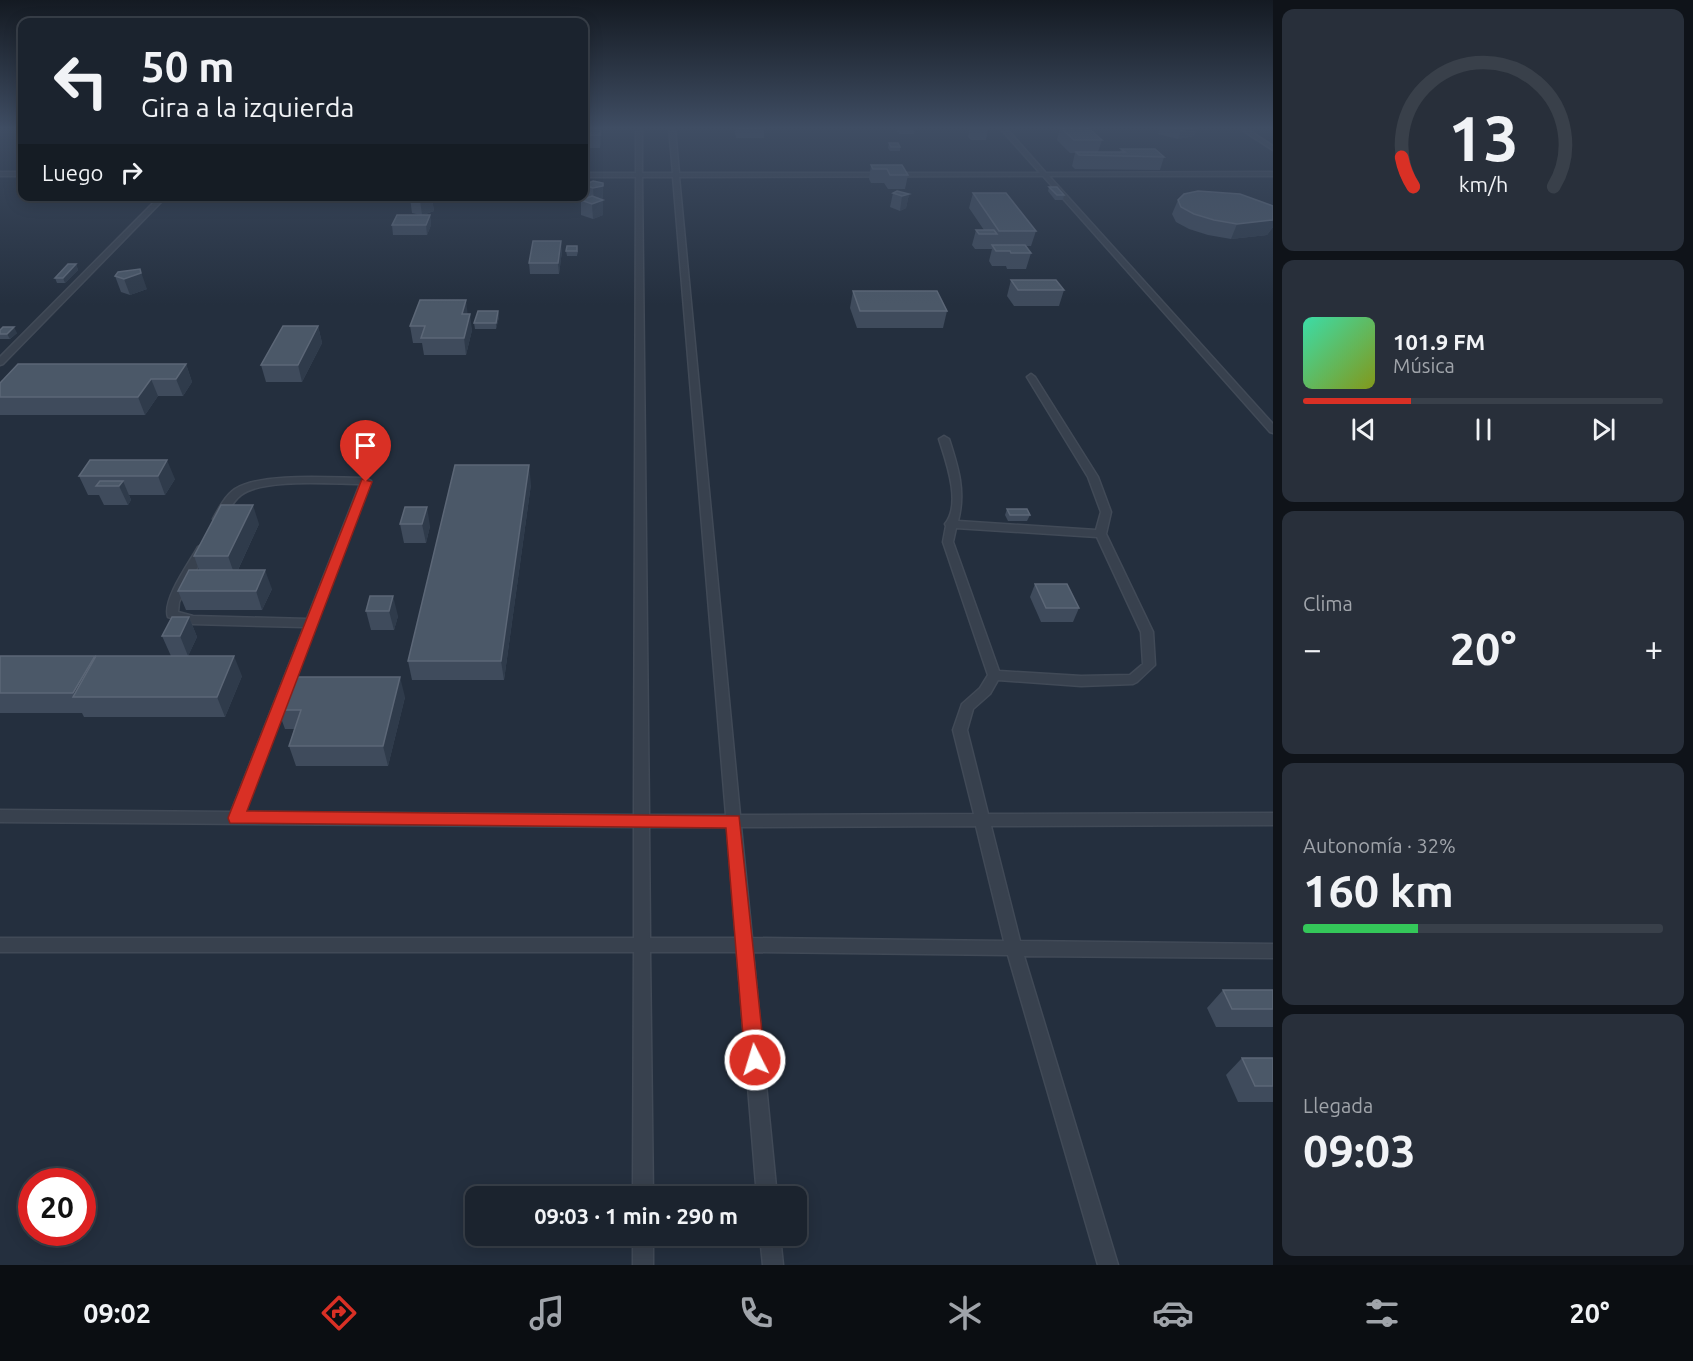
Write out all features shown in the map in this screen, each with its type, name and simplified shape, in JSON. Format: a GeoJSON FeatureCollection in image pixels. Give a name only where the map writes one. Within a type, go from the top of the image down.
{"type":"FeatureCollection","features":[{"type":"Feature","properties":{"kind":"lane"},"geometry":{"type":"LineString","coordinates":[[639,187],[643,1186]]}},
{"type":"Feature","properties":{"kind":"lane"},"geometry":{"type":"LineString","coordinates":[[677,187],[766,1186]]}},
{"type":"Feature","properties":{"kind":"lane"},"geometry":{"type":"LineString","coordinates":[[1056,187],[1273,430]]}},
{"type":"Feature","properties":{"kind":"lane"},"geometry":{"type":"LineString","coordinates":[[0,362],[159,201]]}},
{"type":"Feature","properties":{"kind":"lane"},"geometry":{"type":"LineString","coordinates":[[994,675],[1082,681],[1133,679],[1149,664],[1147,632],[1101,534],[1106,512],[1093,477],[1031,377]]}},
{"type":"Feature","properties":{"kind":"lane"},"geometry":{"type":"LineString","coordinates":[[944,439],[957,484],[957,502],[950,524],[948,542],[994,675],[985,691],[967,707],[960,730],[1014,948],[1108,1265]]}},
{"type":"Feature","properties":{"kind":"lane"},"geometry":{"type":"LineString","coordinates":[[236,818],[312,623],[366,482],[262,483],[243,488],[230,499],[173,602],[172,614],[194,620],[312,623]]}},
{"type":"Feature","properties":{"kind":"lane"},"geometry":{"type":"LineString","coordinates":[[950,524],[1101,534]]}},
{"type":"Feature","properties":{"kind":"lane"},"geometry":{"type":"LineString","coordinates":[[0,816],[641,821],[1273,819]]}},
{"type":"Feature","properties":{"kind":"lane"},"geometry":{"type":"LineString","coordinates":[[0,945],[642,947],[745,945],[1273,951]]}},
{"type":"Feature","properties":{"kind":"lane"},"geometry":{"type":"LineString","coordinates":[[643,1246],[643,1265]]}},
{"type":"Feature","properties":{"kind":"lane"},"geometry":{"type":"LineString","coordinates":[[771,1246],[773,1265]]}},
{"type":"Feature","properties":{"kind":"building"},"geometry":{"type":"Polygon","coordinates":[[[1049,187],[1057,187],[1064,195],[1057,195],[1049,187]]]}},
{"type":"Feature","properties":{"kind":"building"},"geometry":{"type":"Polygon","coordinates":[[[897,191],[909,194],[902,196],[893,193],[897,191]]]}},
{"type":"Feature","properties":{"kind":"building"},"geometry":{"type":"Polygon","coordinates":[[[1198,191],[1240,194],[1273,206],[1273,220],[1237,224],[1194,214],[1181,207],[1178,200],[1184,194],[1198,191]]]}},
{"type":"Feature","properties":{"kind":"building"},"geometry":{"type":"Polygon","coordinates":[[[973,193],[1006,193],[1036,231],[999,231],[973,193]]]}},
{"type":"Feature","properties":{"kind":"building"},"geometry":{"type":"Polygon","coordinates":[[[592,196],[603,200],[592,204],[584,201],[588,201],[588,197],[592,196]]]}},
{"type":"Feature","properties":{"kind":"building"},"geometry":{"type":"Polygon","coordinates":[[[397,215],[430,215],[426,225],[392,225],[397,215]]]}},
{"type":"Feature","properties":{"kind":"building"},"geometry":{"type":"Polygon","coordinates":[[[976,230],[994,230],[997,234],[979,234],[976,230]]]}},
{"type":"Feature","properties":{"kind":"building"},"geometry":{"type":"Polygon","coordinates":[[[533,241],[561,241],[558,263],[529,263],[533,241]]]}},
{"type":"Feature","properties":{"kind":"building"},"geometry":{"type":"Polygon","coordinates":[[[992,245],[1025,245],[1031,253],[996,251],[992,245]]]}},
{"type":"Feature","properties":{"kind":"building"},"geometry":{"type":"Polygon","coordinates":[[[567,246],[577,246],[577,251],[566,251],[567,246]]]}},
{"type":"Feature","properties":{"kind":"building"},"geometry":{"type":"Polygon","coordinates":[[[68,264],[76,264],[63,278],[55,278],[68,264]]]}},
{"type":"Feature","properties":{"kind":"building"},"geometry":{"type":"Polygon","coordinates":[[[140,269],[141,273],[124,279],[115,276],[118,272],[140,269]]]}},
{"type":"Feature","properties":{"kind":"building"},"geometry":{"type":"Polygon","coordinates":[[[1011,280],[1056,280],[1064,290],[1018,290],[1011,280]]]}},
{"type":"Feature","properties":{"kind":"building"},"geometry":{"type":"Polygon","coordinates":[[[853,291],[937,291],[947,311],[860,311],[853,291]]]}},
{"type":"Feature","properties":{"kind":"building"},"geometry":{"type":"Polygon","coordinates":[[[420,300],[466,300],[462,314],[470,314],[464,338],[421,338],[425,326],[410,326],[420,300]]]}},
{"type":"Feature","properties":{"kind":"building"},"geometry":{"type":"Polygon","coordinates":[[[478,311],[498,311],[496,323],[474,323],[478,311]]]}},
{"type":"Feature","properties":{"kind":"building"},"geometry":{"type":"Polygon","coordinates":[[[283,326],[318,326],[298,365],[261,365],[283,326]]]}},
{"type":"Feature","properties":{"kind":"building"},"geometry":{"type":"Polygon","coordinates":[[[3,327],[14,327],[7,334],[0,334],[3,327]]]}},
{"type":"Feature","properties":{"kind":"building"},"geometry":{"type":"Polygon","coordinates":[[[18,364],[186,364],[176,379],[151,379],[138,397],[0,397],[0,383],[18,364]]]}},
{"type":"Feature","properties":{"kind":"building"},"geometry":{"type":"Polygon","coordinates":[[[90,460],[167,460],[158,476],[79,476],[90,460]]]}},
{"type":"Feature","properties":{"kind":"building"},"geometry":{"type":"Polygon","coordinates":[[[455,465],[529,465],[501,661],[408,661],[455,465]]]}},
{"type":"Feature","properties":{"kind":"building"},"geometry":{"type":"Polygon","coordinates":[[[100,481],[123,481],[119,486],[96,486],[100,481]]]}},
{"type":"Feature","properties":{"kind":"building"},"geometry":{"type":"Polygon","coordinates":[[[221,505],[253,505],[228,556],[194,556],[221,505]]]}},
{"type":"Feature","properties":{"kind":"building"},"geometry":{"type":"Polygon","coordinates":[[[405,507],[427,507],[422,524],[400,524],[405,507]]]}},
{"type":"Feature","properties":{"kind":"building"},"geometry":{"type":"Polygon","coordinates":[[[1007,509],[1027,509],[1030,515],[1010,515],[1007,509]]]}},
{"type":"Feature","properties":{"kind":"building"},"geometry":{"type":"Polygon","coordinates":[[[189,570],[265,570],[256,591],[178,591],[189,570]]]}},
{"type":"Feature","properties":{"kind":"building"},"geometry":{"type":"Polygon","coordinates":[[[1035,584],[1067,584],[1079,608],[1046,608],[1035,584]]]}},
{"type":"Feature","properties":{"kind":"building"},"geometry":{"type":"Polygon","coordinates":[[[370,596],[393,596],[389,611],[366,611],[370,596]]]}},
{"type":"Feature","properties":{"kind":"building"},"geometry":{"type":"Polygon","coordinates":[[[172,617],[189,617],[180,636],[162,636],[172,617]]]}},
{"type":"Feature","properties":{"kind":"building"},"geometry":{"type":"Polygon","coordinates":[[[0,656],[95,656],[73,693],[0,693],[0,656]]]}},
{"type":"Feature","properties":{"kind":"building"},"geometry":{"type":"Polygon","coordinates":[[[96,656],[234,656],[217,697],[73,697],[96,656]]]}},
{"type":"Feature","properties":{"kind":"building"},"geometry":{"type":"Polygon","coordinates":[[[290,677],[400,677],[383,746],[289,746],[301,710],[278,710],[290,677]]]}},
{"type":"Feature","properties":{"kind":"building"},"geometry":{"type":"Polygon","coordinates":[[[1223,990],[1273,990],[1273,1009],[1232,1009],[1223,990]]]}},
{"type":"Feature","properties":{"kind":"building"},"geometry":{"type":"Polygon","coordinates":[[[1242,1058],[1273,1058],[1273,1086],[1255,1086],[1242,1058]]]}},
{"type":"Feature","properties":{"kind":"route"},"geometry":{"type":"LineString","coordinates":[[366,482],[236,818],[733,821],[755,1060]]}}]}
